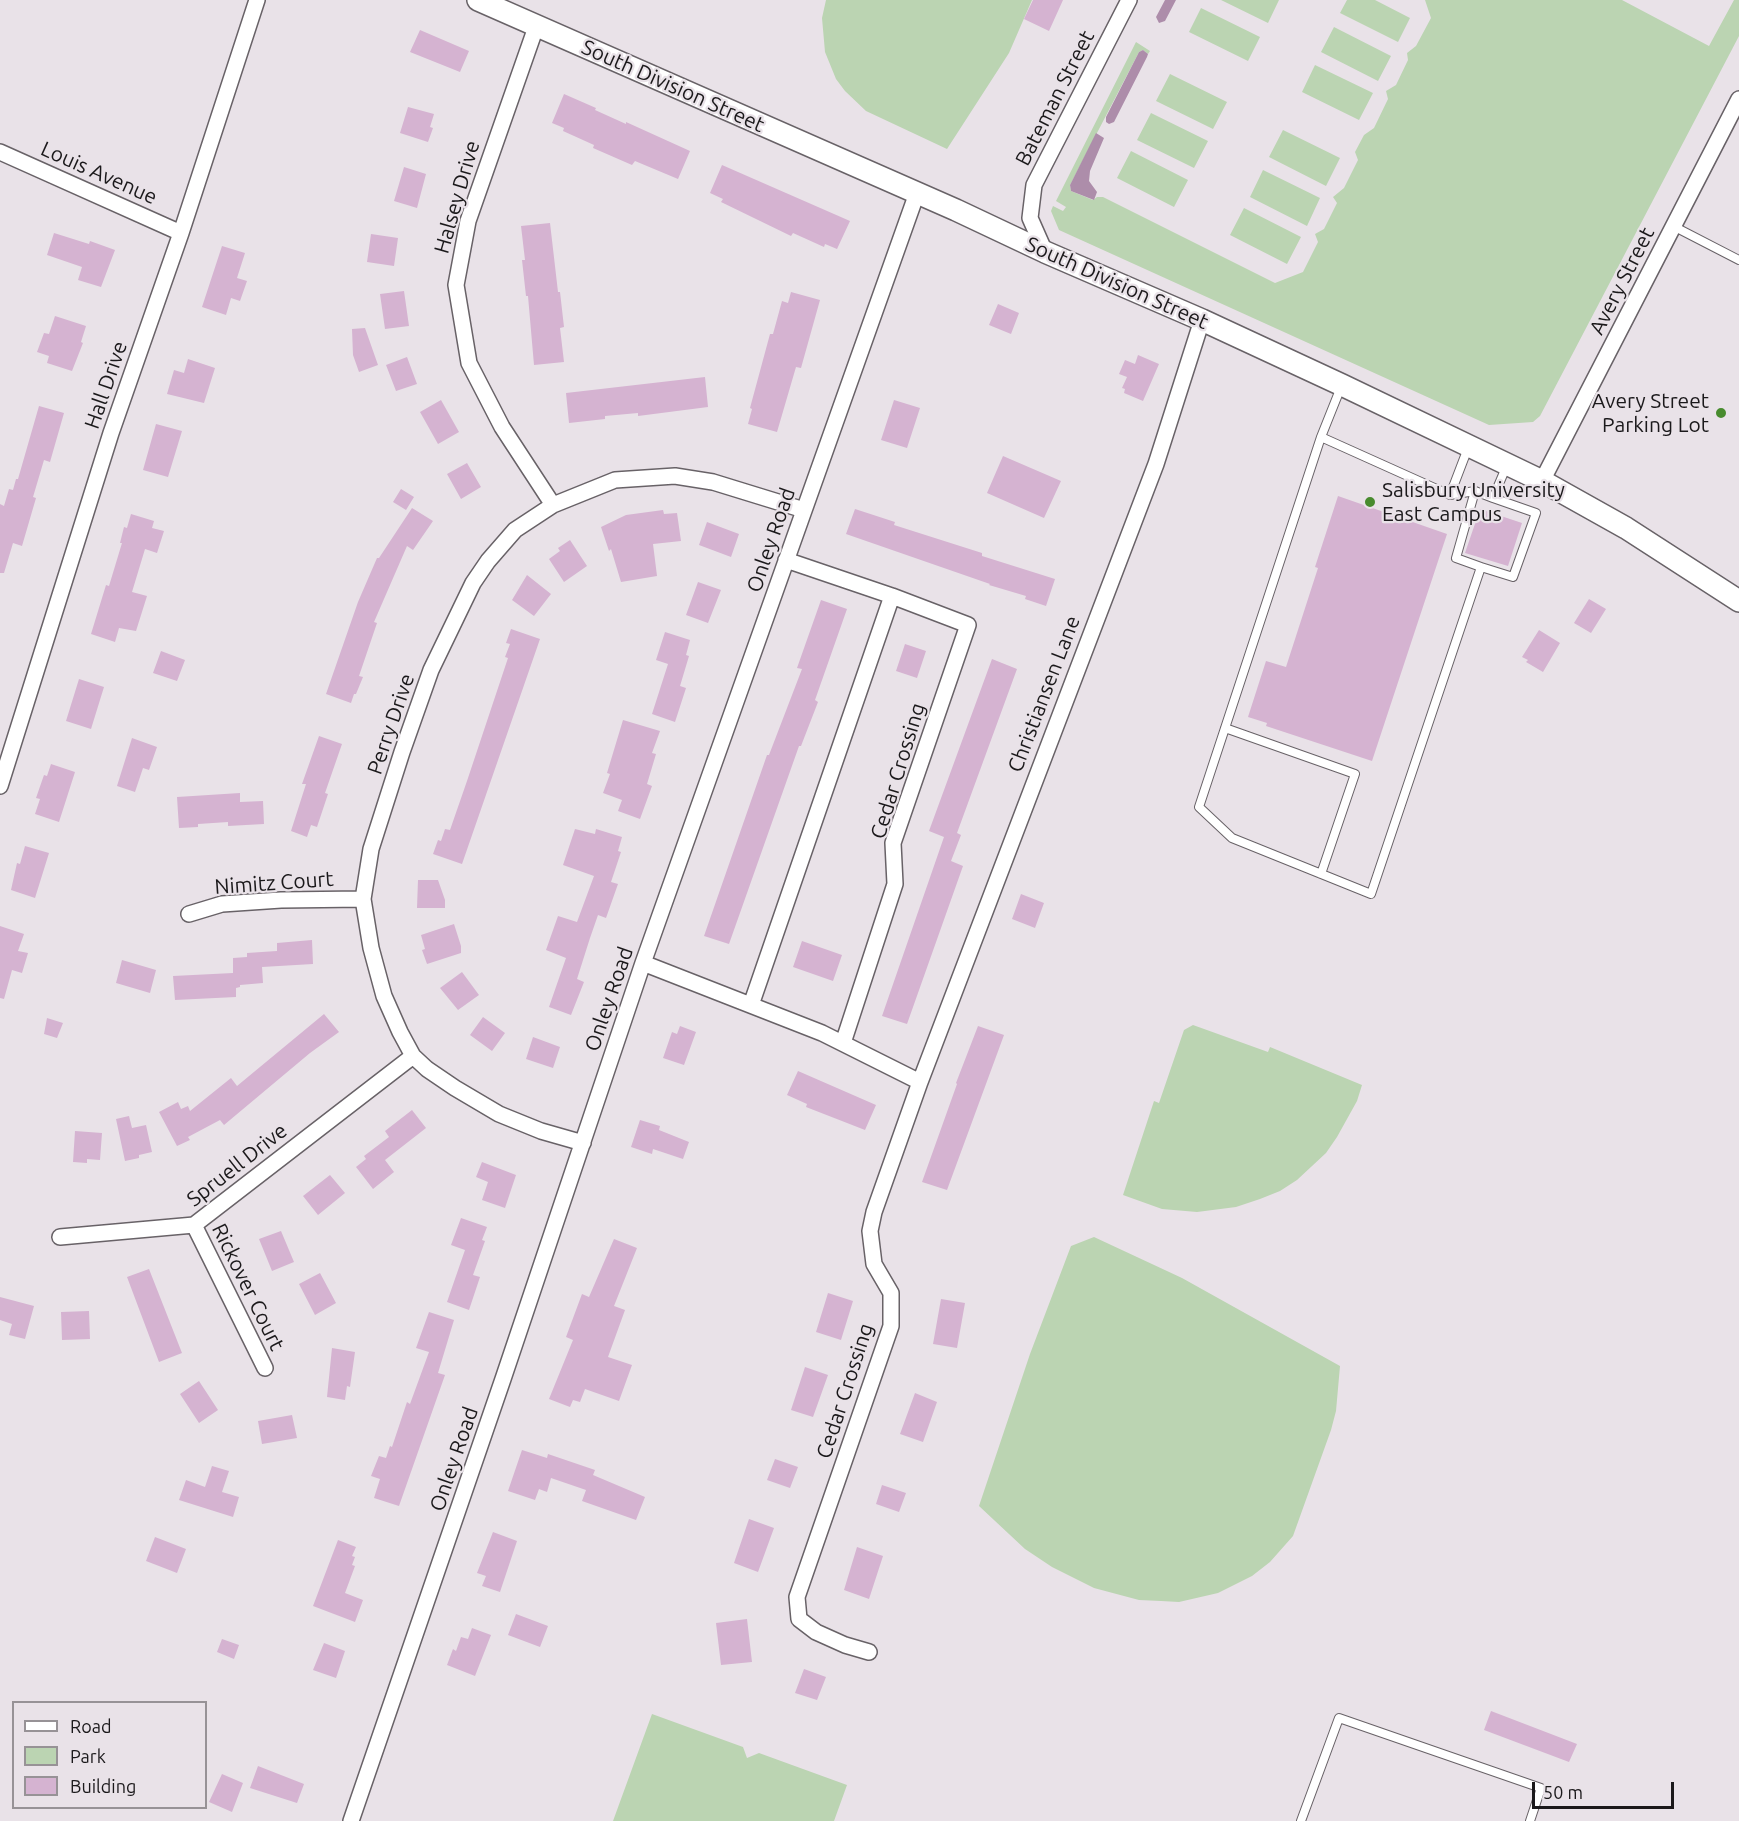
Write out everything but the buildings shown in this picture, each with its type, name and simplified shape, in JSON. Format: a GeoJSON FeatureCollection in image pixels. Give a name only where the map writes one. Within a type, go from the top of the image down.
{"type":"FeatureCollection","features":[{"type":"Feature","properties":{"kind":"street","name":"Hall Drive"},"geometry":{"type":"LineString","coordinates":[[0,786],[111,432],[181,233],[257,0]]}},
{"type":"Feature","properties":{"kind":"street","name":"South Division Street"},"geometry":{"type":"LineString","coordinates":[[478,0],[1202,320],[1342,385],[1542,482],[1626,528],[1739,602]]}},
{"type":"Feature","properties":{"kind":"street","name":"Bateman Street"},"geometry":{"type":"LineString","coordinates":[[1045,252],[1030,218],[1034,185],[1129,0]]}},
{"type":"Feature","properties":{"kind":"street","name":"Halsey Drive"},"geometry":{"type":"LineString","coordinates":[[536,27],[468,221],[456,285],[469,363],[502,428],[553,505]]}},
{"type":"Feature","properties":{"kind":"street","name":"Avery Street"},"geometry":{"type":"LineString","coordinates":[[1542,482],[1739,99]]}},
{"type":"Feature","properties":{"kind":"street","name":"Louis Avenue"},"geometry":{"type":"LineString","coordinates":[[0,152],[181,233]]}},
{"type":"Feature","properties":{"kind":"street","name":"Onley Road"},"geometry":{"type":"LineString","coordinates":[[351,1821],[643,963],[916,193]]}},
{"type":"Feature","properties":{"kind":"street","name":"Christiansen Lane"},"geometry":{"type":"LineString","coordinates":[[920,1082],[1108,584],[1156,464],[1202,320]]}},
{"type":"Feature","properties":{"kind":"street","name":"Perry Drive"},"geometry":{"type":"LineString","coordinates":[[583,1143],[541,1131],[499,1113],[441,1080],[413,1056],[400,1032],[384,996],[371,948],[363,899],[371,849],[402,752],[431,670],[473,583],[488,561],[515,530],[553,505],[615,480],[675,476],[713,482],[804,510]]}},
{"type":"Feature","properties":{"kind":"street","name":"Cedar Crossing"},"geometry":{"type":"LineString","coordinates":[[786,560],[968,625],[893,843],[895,884],[843,1043]]}},
{"type":"Feature","properties":{"kind":"street"},"geometry":{"type":"LineString","coordinates":[[751,1005],[892,596]]}},
{"type":"Feature","properties":{"kind":"street","name":"Nimitz Court"},"geometry":{"type":"LineString","coordinates":[[189,914],[222,904],[280,900],[363,899]]}},
{"type":"Feature","properties":{"kind":"street"},"geometry":{"type":"LineString","coordinates":[[643,963],[822,1033],[920,1082]]}},
{"type":"Feature","properties":{"kind":"street","name":"Spruell Drive"},"geometry":{"type":"LineString","coordinates":[[60,1237],[194,1225],[413,1056]]}},
{"type":"Feature","properties":{"kind":"street","name":"Cedar Crossing"},"geometry":{"type":"LineString","coordinates":[[869,1653],[816,1632],[800,1619],[797,1597],[891,1326],[891,1293],[874,1264],[870,1231],[874,1212],[920,1082]]}},
{"type":"Feature","properties":{"kind":"street","name":"Rickover Court"},"geometry":{"type":"LineString","coordinates":[[194,1225],[265,1368]]}},
{"type":"Feature","properties":{"kind":"lane"},"geometry":{"type":"LineString","coordinates":[[1673,226],[1739,260]]}},
{"type":"Feature","properties":{"kind":"lane"},"geometry":{"type":"LineString","coordinates":[[1342,385],[1322,437],[1199,807],[1232,838],[1371,894],[1481,567]]}},
{"type":"Feature","properties":{"kind":"lane"},"geometry":{"type":"LineString","coordinates":[[1322,437],[1450,495],[1475,491],[1536,513],[1513,577],[1456,558],[1475,491]]}},
{"type":"Feature","properties":{"kind":"lane"},"geometry":{"type":"LineString","coordinates":[[1450,495],[1469,447]]}},
{"type":"Feature","properties":{"kind":"lane"},"geometry":{"type":"LineString","coordinates":[[1493,498],[1507,465]]}},
{"type":"Feature","properties":{"kind":"lane"},"geometry":{"type":"LineString","coordinates":[[1225,728],[1355,774],[1321,874]]}},
{"type":"Feature","properties":{"kind":"lane"},"geometry":{"type":"LineString","coordinates":[[1301,1821],[1339,1718],[1541,1788],[1530,1821]]}},
{"type":"Feature","properties":{"kind":"green space"},"geometry":{"type":"Polygon","coordinates":[[[826,0],[1032,0],[1009,53],[947,149],[866,111],[845,91],[836,79],[825,52],[822,18],[826,0]]]}},
{"type":"Feature","properties":{"kind":"green space"},"geometry":{"type":"Polygon","coordinates":[[[1221,0],[1279,0],[1268,23],[1221,0]]]}},
{"type":"Feature","properties":{"kind":"green space"},"geometry":{"type":"Polygon","coordinates":[[[1347,0],[1375,0],[1410,18],[1398,42],[1340,13],[1347,0]]]}},
{"type":"Feature","properties":{"kind":"green space"},"geometry":{"type":"Polygon","coordinates":[[[1425,0],[1622,0],[1709,46],[1734,0],[1739,0],[1739,36],[1540,416],[1533,422],[1489,425],[1059,230],[1051,211],[1053,206],[1063,211],[1066,207],[1056,201],[1136,42],[1150,51],[1148,54],[1143,50],[1139,52],[1070,185],[1071,191],[1093,200],[1103,197],[1275,283],[1303,272],[1318,242],[1315,234],[1324,229],[1337,203],[1333,197],[1344,188],[1358,160],[1355,152],[1364,135],[1374,128],[1388,99],[1386,91],[1396,85],[1408,60],[1407,53],[1416,46],[1431,18],[1425,0]]]}},
{"type":"Feature","properties":{"kind":"green space"},"geometry":{"type":"Polygon","coordinates":[[[1201,8],[1260,37],[1248,61],[1189,32],[1201,8]]]}},
{"type":"Feature","properties":{"kind":"green space"},"geometry":{"type":"Polygon","coordinates":[[[1334,27],[1391,56],[1378,81],[1321,52],[1334,27]]]}},
{"type":"Feature","properties":{"kind":"green space"},"geometry":{"type":"Polygon","coordinates":[[[1315,65],[1373,93],[1359,120],[1302,92],[1315,65]]]}},
{"type":"Feature","properties":{"kind":"green space"},"geometry":{"type":"Polygon","coordinates":[[[1170,74],[1227,102],[1213,129],[1156,101],[1170,74]]]}},
{"type":"Feature","properties":{"kind":"green space"},"geometry":{"type":"Polygon","coordinates":[[[1151,113],[1208,141],[1194,168],[1137,140],[1151,113]]]}},
{"type":"Feature","properties":{"kind":"green space"},"geometry":{"type":"Polygon","coordinates":[[[1283,130],[1340,158],[1326,186],[1269,157],[1283,130]]]}},
{"type":"Feature","properties":{"kind":"green space"},"geometry":{"type":"Polygon","coordinates":[[[1131,151],[1188,180],[1174,207],[1117,178],[1131,151]]]}},
{"type":"Feature","properties":{"kind":"green space"},"geometry":{"type":"Polygon","coordinates":[[[1263,170],[1320,198],[1307,226],[1250,197],[1263,170]]]}},
{"type":"Feature","properties":{"kind":"green space"},"geometry":{"type":"Polygon","coordinates":[[[1244,208],[1301,237],[1287,264],[1230,235],[1244,208]]]}},
{"type":"Feature","properties":{"kind":"green space"},"geometry":{"type":"Polygon","coordinates":[[[1193,1025],[1268,1052],[1270,1047],[1362,1085],[1357,1101],[1326,1153],[1297,1180],[1280,1191],[1236,1207],[1197,1212],[1162,1209],[1123,1195],[1154,1101],[1159,1103],[1184,1030],[1193,1025]]]}},
{"type":"Feature","properties":{"kind":"green space"},"geometry":{"type":"Polygon","coordinates":[[[1094,1237],[1182,1278],[1340,1366],[1336,1411],[1331,1430],[1293,1536],[1270,1562],[1252,1576],[1218,1593],[1179,1602],[1139,1600],[1094,1588],[1052,1567],[1025,1549],[979,1506],[1030,1354],[1071,1246],[1094,1237]]]}},
{"type":"Feature","properties":{"kind":"green space"},"geometry":{"type":"Polygon","coordinates":[[[652,1714],[743,1747],[747,1758],[759,1753],[847,1785],[834,1821],[613,1821],[652,1714]]]}},
{"type":"Feature","properties":{"kind":"shaded area"},"geometry":{"type":"Polygon","coordinates":[[[1165,0],[1176,0],[1165,21],[1159,23],[1156,17],[1165,0]]]}},
{"type":"Feature","properties":{"kind":"shaded area"},"geometry":{"type":"Polygon","coordinates":[[[1143,50],[1148,54],[1147,57],[1114,122],[1109,124],[1106,122],[1106,117],[1139,52],[1143,50]]]}},
{"type":"Feature","properties":{"kind":"shaded area"},"geometry":{"type":"Polygon","coordinates":[[[1096,133],[1104,138],[1090,171],[1089,181],[1097,192],[1094,200],[1071,191],[1070,185],[1096,133]]]}},
{"type":"Feature","properties":{"kind":"place","name":"Avery Street Parking Lot"},"geometry":{"type":"Point","coordinates":[1721,413]}},
{"type":"Feature","properties":{"kind":"place","name":"Salisbury University East Campus"},"geometry":{"type":"Point","coordinates":[1370,502]}}]}
